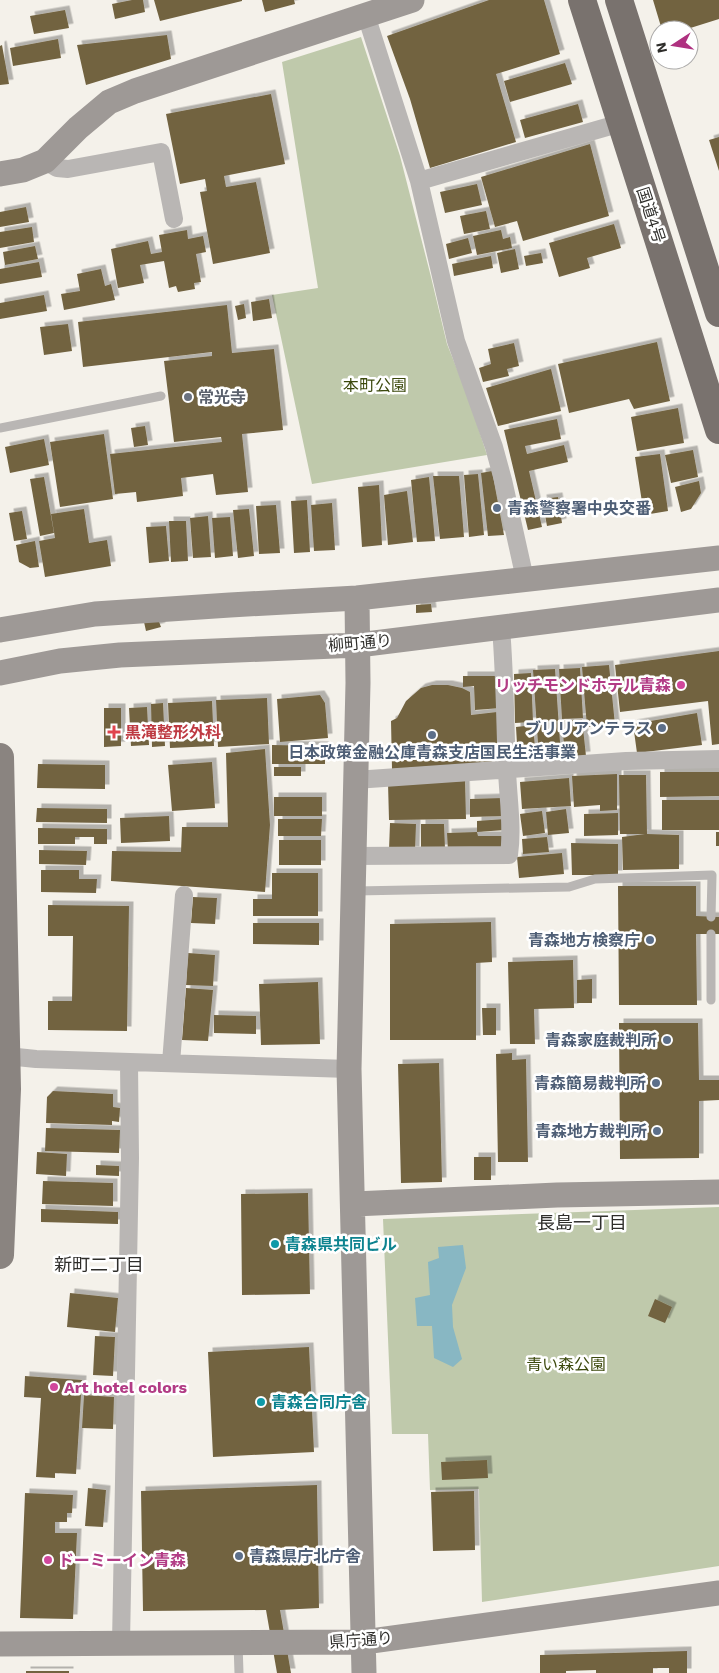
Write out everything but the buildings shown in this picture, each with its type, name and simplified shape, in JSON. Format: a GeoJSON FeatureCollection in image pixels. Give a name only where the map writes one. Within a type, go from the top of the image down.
{"type":"FeatureCollection","features":[{"type":"Feature","properties":{"kind":"highway","name":"国道4号"},"geometry":{"type":"LineString","coordinates":[[582,0],[719,430]]}},
{"type":"Feature","properties":{"kind":"highway"},"geometry":{"type":"LineString","coordinates":[[619,0],[716,297]]}},
{"type":"Feature","properties":{"kind":"main road"},"geometry":{"type":"LineString","coordinates":[[0,757],[3,1056],[7,1089],[0,1254]]}},
{"type":"Feature","properties":{"kind":"street"},"geometry":{"type":"LineString","coordinates":[[0,174],[23,170],[45,162],[78,128],[109,102],[135,91],[412,0]]}},
{"type":"Feature","properties":{"kind":"street"},"geometry":{"type":"LineString","coordinates":[[366,15],[419,181],[456,341],[494,446],[525,579]]}},
{"type":"Feature","properties":{"kind":"street"},"geometry":{"type":"LineString","coordinates":[[419,181],[621,123]]}},
{"type":"Feature","properties":{"kind":"street"},"geometry":{"type":"LineString","coordinates":[[45,162],[57,168],[68,169],[161,152],[174,219]]}},
{"type":"Feature","properties":{"kind":"street"},"geometry":{"type":"LineString","coordinates":[[0,630],[95,614],[357,598],[719,558]]}},
{"type":"Feature","properties":{"kind":"street"},"geometry":{"type":"LineString","coordinates":[[357,598],[358,645],[349,1069],[354,1204],[364,1673]]}},
{"type":"Feature","properties":{"kind":"street","name":"柳町通り"},"geometry":{"type":"LineString","coordinates":[[0,673],[60,661],[111,656],[358,645],[719,600]]}},
{"type":"Feature","properties":{"kind":"street"},"geometry":{"type":"LineString","coordinates":[[354,856],[509,855],[511,839],[504,659],[501,628]]}},
{"type":"Feature","properties":{"kind":"street"},"geometry":{"type":"LineString","coordinates":[[355,780],[626,761],[719,759]]}},
{"type":"Feature","properties":{"kind":"street"},"geometry":{"type":"LineString","coordinates":[[171,1063],[184,895]]}},
{"type":"Feature","properties":{"kind":"street"},"geometry":{"type":"LineString","coordinates":[[3,1056],[36,1059],[349,1069]]}},
{"type":"Feature","properties":{"kind":"street"},"geometry":{"type":"LineString","coordinates":[[121,1644],[130,1168],[129,1062]]}},
{"type":"Feature","properties":{"kind":"street"},"geometry":{"type":"LineString","coordinates":[[354,1204],[557,1195],[719,1192]]}},
{"type":"Feature","properties":{"kind":"street","name":"県庁通り"},"geometry":{"type":"LineString","coordinates":[[0,1644],[364,1642],[719,1593]]}},
{"type":"Feature","properties":{"kind":"lane"},"geometry":{"type":"LineString","coordinates":[[0,428],[161,396]]}},
{"type":"Feature","properties":{"kind":"lane"},"geometry":{"type":"LineString","coordinates":[[353,891],[569,887],[595,879],[712,875],[714,912]]}},
{"type":"Feature","properties":{"kind":"lane"},"geometry":{"type":"LineString","coordinates":[[711,934],[711,1000]]}},
{"type":"Feature","properties":{"kind":"lane"},"geometry":{"type":"LineString","coordinates":[[238,1643],[239,1673]]}},
{"type":"Feature","properties":{"kind":"green space","name":"本町公園"},"geometry":{"type":"Polygon","coordinates":[[[361,37],[400,156],[447,344],[469,399],[487,455],[312,484],[272,295],[318,288],[282,62],[361,37]]]}},
{"type":"Feature","properties":{"kind":"green space","name":"青い森公園"},"geometry":{"type":"Polygon","coordinates":[[[719,1207],[719,1566],[482,1602],[479,1489],[430,1490],[428,1434],[392,1434],[383,1219],[719,1207]]]}},
{"type":"Feature","properties":{"kind":"water"},"geometry":{"type":"Polygon","coordinates":[[[463,1245],[466,1268],[452,1305],[453,1327],[462,1359],[453,1367],[434,1358],[432,1326],[417,1326],[415,1298],[430,1295],[428,1262],[439,1258],[438,1247],[463,1245]]]}},
{"type":"Feature","properties":{"kind":"place","name":"常光寺"},"geometry":{"type":"Point","coordinates":[188,397]}},
{"type":"Feature","properties":{"kind":"place","name":"青森警察署中央交番"},"geometry":{"type":"Point","coordinates":[497,508]}},
{"type":"Feature","properties":{"kind":"place","name":"リッチモンドホテル青森"},"geometry":{"type":"Point","coordinates":[681,685]}},
{"type":"Feature","properties":{"kind":"place","name":"ブリリアンテラス"},"geometry":{"type":"Point","coordinates":[662,728]}},
{"type":"Feature","properties":{"kind":"place","name":"黒滝整形外科"},"geometry":{"type":"Point","coordinates":[114,732]}},
{"type":"Feature","properties":{"kind":"place","name":"日本政策金融公庫青森支店国民生活事業"},"geometry":{"type":"Point","coordinates":[432,735]}},
{"type":"Feature","properties":{"kind":"place","name":"青森地方検察庁"},"geometry":{"type":"Point","coordinates":[650,940]}},
{"type":"Feature","properties":{"kind":"place","name":"青森家庭裁判所"},"geometry":{"type":"Point","coordinates":[667,1040]}},
{"type":"Feature","properties":{"kind":"place","name":"青森簡易裁判所"},"geometry":{"type":"Point","coordinates":[656,1083]}},
{"type":"Feature","properties":{"kind":"place","name":"青森地方裁判所"},"geometry":{"type":"Point","coordinates":[657,1131]}},
{"type":"Feature","properties":{"kind":"place","name":"青森県共同ビル"},"geometry":{"type":"Point","coordinates":[275,1244]}},
{"type":"Feature","properties":{"kind":"place","name":"Art hotel colors"},"geometry":{"type":"Point","coordinates":[54,1387]}},
{"type":"Feature","properties":{"kind":"place","name":"青森合同庁舎"},"geometry":{"type":"Point","coordinates":[261,1402]}},
{"type":"Feature","properties":{"kind":"place","name":"青森県庁北庁舎"},"geometry":{"type":"Point","coordinates":[239,1556]}},
{"type":"Feature","properties":{"kind":"place","name":"ドーミーイン青森"},"geometry":{"type":"Point","coordinates":[48,1560]}},
{"type":"Feature","properties":{"kind":"district","name":"長島一丁目"},"geometry":{"type":"Point","coordinates":[582,1222]}},
{"type":"Feature","properties":{"kind":"district","name":"新町二丁目"},"geometry":{"type":"Point","coordinates":[99,1264]}}]}
